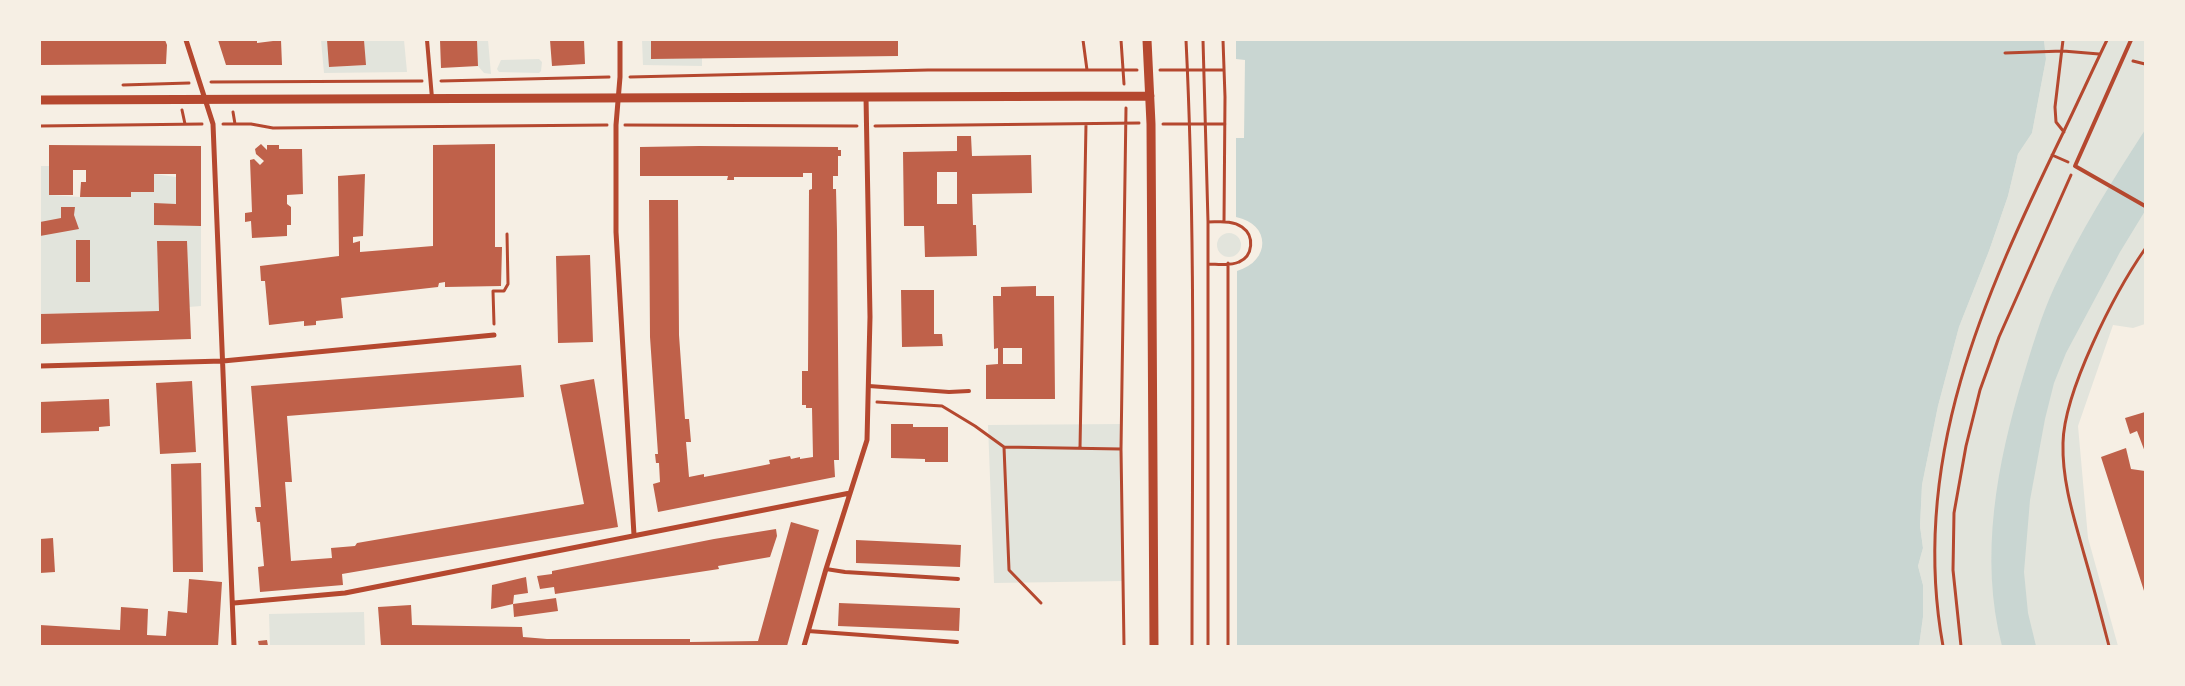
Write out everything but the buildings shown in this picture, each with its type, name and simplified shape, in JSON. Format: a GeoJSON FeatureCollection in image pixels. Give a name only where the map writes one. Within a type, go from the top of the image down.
{"type":"FeatureCollection","features":[{"type":"Feature","properties":{"kind":"street"},"geometry":{"type":"LineString","coordinates":[[186,40],[213,124],[234,603],[234,646]]}},
{"type":"Feature","properties":{"kind":"street"},"geometry":{"type":"LineString","coordinates":[[620,40],[616,125],[616,232],[634,535]]}},
{"type":"Feature","properties":{"kind":"street"},"geometry":{"type":"LineString","coordinates":[[1147,40],[1150,96],[1154,646]]}},
{"type":"Feature","properties":{"kind":"street"},"geometry":{"type":"LineString","coordinates":[[40,100],[1150,96]]}},
{"type":"Feature","properties":{"kind":"street"},"geometry":{"type":"LineString","coordinates":[[804,646],[867,440],[870,317],[866,97]]}},
{"type":"Feature","properties":{"kind":"street"},"geometry":{"type":"LineString","coordinates":[[40,366],[223,362],[494,335]]}},
{"type":"Feature","properties":{"kind":"street"},"geometry":{"type":"LineString","coordinates":[[234,603],[345,593],[850,493]]}},
{"type":"Feature","properties":{"kind":"lane"},"geometry":{"type":"LineString","coordinates":[[427,40],[432,99]]}},
{"type":"Feature","properties":{"kind":"lane"},"geometry":{"type":"LineString","coordinates":[[2131,40],[2075,166],[2145,206]]}},
{"type":"Feature","properties":{"kind":"lane"},"geometry":{"type":"LineString","coordinates":[[869,386],[949,392],[969,391]]}},
{"type":"Feature","properties":{"kind":"lane"},"geometry":{"type":"LineString","coordinates":[[826,569],[845,572],[958,579]]}},
{"type":"Feature","properties":{"kind":"lane"},"geometry":{"type":"LineString","coordinates":[[808,631],[957,642]]}},
{"type":"Feature","properties":{"kind":"path"},"geometry":{"type":"LineString","coordinates":[[1083,40],[1087,70]]}},
{"type":"Feature","properties":{"kind":"path"},"geometry":{"type":"LineString","coordinates":[[1186,40],[1190,124],[1192,646]]}},
{"type":"Feature","properties":{"kind":"path"},"geometry":{"type":"LineString","coordinates":[[1203,40],[1208,222],[1208,646]]}},
{"type":"Feature","properties":{"kind":"path"},"geometry":{"type":"LineString","coordinates":[[1223,40],[1225,124],[1224,222]]}},
{"type":"Feature","properties":{"kind":"path"},"geometry":{"type":"LineString","coordinates":[[2063,40],[2055,107],[2056,122],[2064,132]]}},
{"type":"Feature","properties":{"kind":"path"},"geometry":{"type":"LineString","coordinates":[[1943,646],[1934,572],[1936,511],[1944,443],[1959,383],[1977,325],[2012,242],[2107,40]]}},
{"type":"Feature","properties":{"kind":"path"},"geometry":{"type":"LineString","coordinates":[[2005,53],[2063,51],[2100,54]]}},
{"type":"Feature","properties":{"kind":"path"},"geometry":{"type":"LineString","coordinates":[[1187,70],[1224,70]]}},
{"type":"Feature","properties":{"kind":"path"},"geometry":{"type":"LineString","coordinates":[[1124,646],[1121,449],[1127,123]]}},
{"type":"Feature","properties":{"kind":"path"},"geometry":{"type":"LineString","coordinates":[[1080,448],[1086,124]]}},
{"type":"Feature","properties":{"kind":"path"},"geometry":{"type":"LineString","coordinates":[[1190,124],[1225,124]]}},
{"type":"Feature","properties":{"kind":"path"},"geometry":{"type":"LineString","coordinates":[[1961,646],[1953,570],[1954,513],[1966,446],[1980,390],[1998,337],[2075,166],[2052,154]]}},
{"type":"Feature","properties":{"kind":"path"},"geometry":{"type":"LineString","coordinates":[[1208,222],[1224,222],[1244,228],[1250,237],[1248,255],[1239,262],[1208,264]]}},
{"type":"Feature","properties":{"kind":"path"},"geometry":{"type":"LineString","coordinates":[[494,335],[493,291],[504,290],[508,284],[507,234]]}},
{"type":"Feature","properties":{"kind":"path"},"geometry":{"type":"LineString","coordinates":[[2109,646],[2069,504],[2064,469],[2063,442],[2069,404],[2087,357],[2115,299],[2145,249]]}},
{"type":"Feature","properties":{"kind":"path"},"geometry":{"type":"LineString","coordinates":[[1228,263],[1228,646]]}},
{"type":"Feature","properties":{"kind":"path"},"geometry":{"type":"LineString","coordinates":[[869,402],[942,406],[975,426],[1004,447],[1121,449]]}},
{"type":"Feature","properties":{"kind":"path"},"geometry":{"type":"LineString","coordinates":[[1004,447],[1008,570],[1041,603]]}},
{"type":"Feature","properties":{"kind":"shaded area"},"geometry":{"type":"Polygon","coordinates":[[[321,40],[327,40],[330,67],[365,65],[364,40],[404,40],[407,72],[324,73],[321,40]]]}},
{"type":"Feature","properties":{"kind":"shaded area"},"geometry":{"type":"Polygon","coordinates":[[[477,40],[488,40],[491,74],[484,73],[478,66],[477,40]]]}},
{"type":"Feature","properties":{"kind":"shaded area"},"geometry":{"type":"Polygon","coordinates":[[[642,40],[651,40],[652,59],[702,58],[702,66],[643,65],[642,40]]]}},
{"type":"Feature","properties":{"kind":"shaded area"},"geometry":{"type":"Polygon","coordinates":[[[1236,40],[2044,40],[2046,59],[2032,133],[2018,154],[2008,196],[1959,327],[1938,406],[1922,485],[1920,526],[1923,548],[1918,566],[1923,585],[1923,617],[1919,646],[1237,646],[1237,271],[1248,266],[1256,259],[1261,251],[1262,243],[1261,235],[1256,227],[1236,217],[1236,138],[1244,138],[1245,60],[1236,59],[1236,40]]]}},
{"type":"Feature","properties":{"kind":"shaded area"},"geometry":{"type":"Polygon","coordinates":[[[2044,40],[2145,40],[2145,324],[2133,328],[2113,325],[2078,426],[2088,538],[2118,646],[1919,646],[1923,617],[1923,585],[1918,566],[1923,548],[1920,526],[1922,485],[1938,406],[1959,327],[2008,196],[2018,154],[2032,133],[2046,59],[2044,40]]]}},
{"type":"Feature","properties":{"kind":"shaded area"},"geometry":{"type":"Polygon","coordinates":[[[539,59],[542,62],[539,73],[499,72],[497,69],[501,60],[539,59]]]}},
{"type":"Feature","properties":{"kind":"shaded area"},"geometry":{"type":"Polygon","coordinates":[[[2145,130],[2145,211],[2120,252],[2066,353],[2054,383],[2045,419],[2030,500],[2024,572],[2028,613],[2036,646],[2002,646],[1995,612],[1992,578],[1994,510],[2006,443],[2023,377],[2037,332],[2054,288],[2085,227],[2145,130]]]}},
{"type":"Feature","properties":{"kind":"shaded area"},"geometry":{"type":"Polygon","coordinates":[[[40,166],[49,166],[49,195],[80,197],[131,192],[154,174],[176,177],[176,204],[154,204],[154,225],[201,226],[201,306],[189,307],[187,241],[157,241],[159,311],[40,314],[40,166]]]}},
{"type":"Feature","properties":{"kind":"shaded area"},"geometry":{"type":"Polygon","coordinates":[[[1229,233],[1238,236],[1241,245],[1238,254],[1229,257],[1220,254],[1217,245],[1220,236],[1229,233]]]}},
{"type":"Feature","properties":{"kind":"shaded area"},"geometry":{"type":"Polygon","coordinates":[[[1122,424],[1123,581],[994,583],[988,425],[1122,424]]]}},
{"type":"Feature","properties":{"kind":"shaded area"},"geometry":{"type":"Polygon","coordinates":[[[364,612],[365,646],[270,646],[269,614],[364,612]]]}}]}
